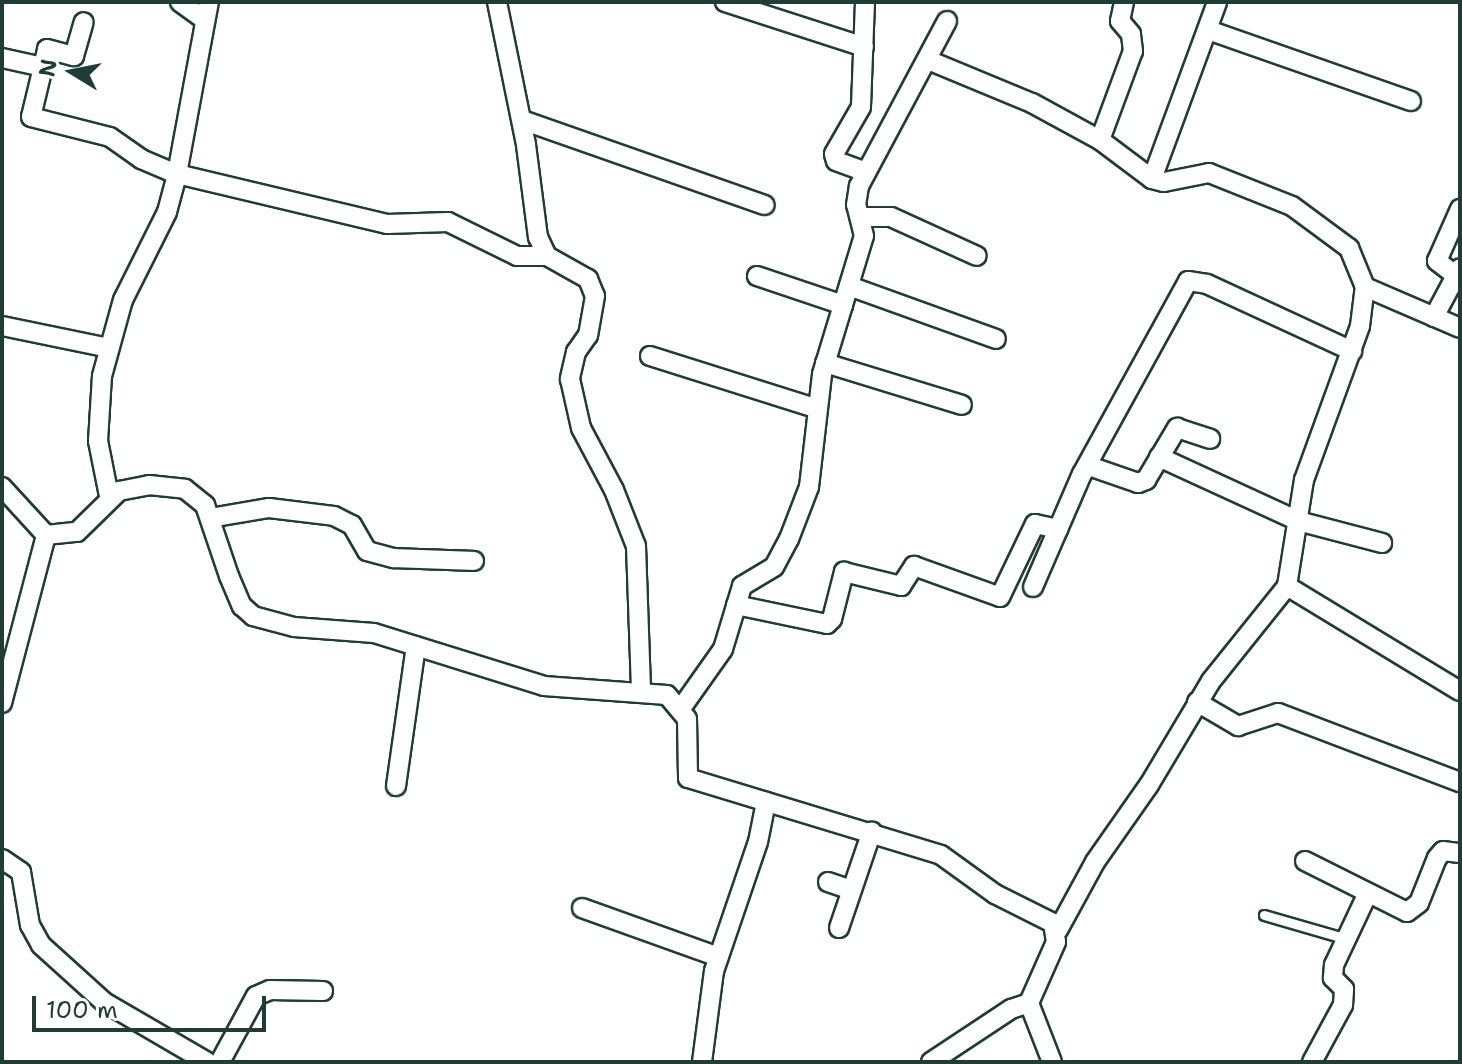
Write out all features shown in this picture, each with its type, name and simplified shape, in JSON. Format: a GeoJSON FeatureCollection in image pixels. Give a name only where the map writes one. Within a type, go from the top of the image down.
{"type":"FeatureCollection","features":[{"type":"Feature","properties":{"kind":"street"},"geometry":{"type":"LineString","coordinates":[[46,535],[77,532],[93,521],[109,496],[97,412],[109,348],[123,300],[167,212],[207,11],[180,2]]}},
{"type":"Feature","properties":{"kind":"street"},"geometry":{"type":"LineString","coordinates":[[497,2],[522,120],[538,237],[547,256]]}},
{"type":"Feature","properties":{"kind":"street"},"geometry":{"type":"LineString","coordinates":[[725,2],[763,8],[864,47]]}},
{"type":"Feature","properties":{"kind":"street"},"geometry":{"type":"LineString","coordinates":[[865,2],[861,107],[834,154],[836,161],[866,172]]}},
{"type":"Feature","properties":{"kind":"street"},"geometry":{"type":"LineString","coordinates":[[1100,140],[1133,51],[1131,34],[1120,21],[1124,2]]}},
{"type":"Feature","properties":{"kind":"street"},"geometry":{"type":"LineString","coordinates":[[1152,179],[1217,2]]}},
{"type":"Feature","properties":{"kind":"street"},"geometry":{"type":"LineString","coordinates":[[682,707],[723,649],[742,586],[774,567],[789,539],[809,487],[815,408],[825,363],[864,236],[856,205],[866,172],[947,21]]}},
{"type":"Feature","properties":{"kind":"street"},"geometry":{"type":"LineString","coordinates":[[84,22],[74,56],[47,49],[31,117],[110,137],[141,159],[177,174],[387,224],[448,222],[517,256],[547,256],[588,279],[595,296],[588,335],[576,352],[570,379],[581,428],[614,490],[636,546],[641,692]]}},
{"type":"Feature","properties":{"kind":"street"},"geometry":{"type":"LineString","coordinates":[[1208,30],[1411,101]]}},
{"type":"Feature","properties":{"kind":"street"},"geometry":{"type":"LineString","coordinates":[[2,58],[43,67]]}},
{"type":"Feature","properties":{"kind":"street"},"geometry":{"type":"LineString","coordinates":[[928,60],[1032,103],[1100,140],[1152,179],[1164,182],[1209,173],[1292,206],[1349,248],[1365,287],[1352,351],[1312,452],[1287,586],[1236,643],[1197,702],[1149,785],[1095,862],[1058,930],[1029,1003],[1052,1062]]}},
{"type":"Feature","properties":{"kind":"street"},"geometry":{"type":"LineString","coordinates":[[522,120],[765,205]]}},
{"type":"Feature","properties":{"kind":"street"},"geometry":{"type":"LineString","coordinates":[[1434,317],[1458,271],[1437,261],[1460,209]]}},
{"type":"Feature","properties":{"kind":"street"},"geometry":{"type":"LineString","coordinates":[[861,217],[891,217],[977,256]]}},
{"type":"Feature","properties":{"kind":"street"},"geometry":{"type":"LineString","coordinates":[[757,276],[843,305]]}},
{"type":"Feature","properties":{"kind":"street"},"geometry":{"type":"LineString","coordinates":[[1033,587],[1089,466],[1188,281],[1207,284],[1352,351]]}},
{"type":"Feature","properties":{"kind":"street"},"geometry":{"type":"LineString","coordinates":[[849,286],[996,339]]}},
{"type":"Feature","properties":{"kind":"street"},"geometry":{"type":"LineString","coordinates":[[1365,287],[1460,328]]}},
{"type":"Feature","properties":{"kind":"street"},"geometry":{"type":"LineString","coordinates":[[2,326],[109,348]]}},
{"type":"Feature","properties":{"kind":"street"},"geometry":{"type":"LineString","coordinates":[[650,356],[815,408]]}},
{"type":"Feature","properties":{"kind":"street"},"geometry":{"type":"LineString","coordinates":[[825,363],[962,405]]}},
{"type":"Feature","properties":{"kind":"street"},"geometry":{"type":"LineString","coordinates":[[1089,466],[1138,483],[1177,428],[1210,439]]}},
{"type":"Feature","properties":{"kind":"street"},"geometry":{"type":"LineString","coordinates":[[1159,457],[1298,521],[1382,543]]}},
{"type":"Feature","properties":{"kind":"street"},"geometry":{"type":"LineString","coordinates":[[109,496],[149,485],[185,489],[205,505],[229,576],[242,606],[253,616],[294,627],[374,633],[544,686],[667,695],[682,707],[687,719],[688,778],[872,831],[941,855],[1058,930]]}},
{"type":"Feature","properties":{"kind":"street"},"geometry":{"type":"LineString","coordinates":[[2,487],[46,535]]}},
{"type":"Feature","properties":{"kind":"street"},"geometry":{"type":"LineString","coordinates":[[210,518],[269,508],[334,516],[352,525],[367,551],[394,558],[474,561]]}},
{"type":"Feature","properties":{"kind":"street"},"geometry":{"type":"LineString","coordinates":[[736,605],[827,624],[832,619],[844,572],[901,586],[914,566],[1000,597],[1035,524],[1058,529]]}},
{"type":"Feature","properties":{"kind":"street"},"geometry":{"type":"LineString","coordinates":[[3,693],[46,535]]}},
{"type":"Feature","properties":{"kind":"street"},"geometry":{"type":"LineString","coordinates":[[1287,586],[1460,691]]}},
{"type":"Feature","properties":{"kind":"street"},"geometry":{"type":"LineString","coordinates":[[396,786],[416,646]]}},
{"type":"Feature","properties":{"kind":"street"},"geometry":{"type":"LineString","coordinates":[[1197,702],[1238,726],[1278,713],[1460,782]]}},
{"type":"Feature","properties":{"kind":"street"},"geometry":{"type":"LineString","coordinates":[[702,1062],[719,957],[758,842],[766,802]]}},
{"type":"Feature","properties":{"kind":"street"},"geometry":{"type":"LineString","coordinates":[[839,928],[872,831]]}},
{"type":"Feature","properties":{"kind":"street"},"geometry":{"type":"LineString","coordinates":[[1305,861],[1397,911],[1412,910],[1443,851],[1460,853]]}},
{"type":"Feature","properties":{"kind":"street"},"geometry":{"type":"LineString","coordinates":[[2,859],[21,872],[30,925],[41,945],[104,1002],[207,1062]]}},
{"type":"Feature","properties":{"kind":"street"},"geometry":{"type":"LineString","coordinates":[[828,882],[851,890]]}},
{"type":"Feature","properties":{"kind":"street"},"geometry":{"type":"LineString","coordinates":[[1312,1062],[1343,1005],[1344,989],[1333,973],[1367,895]]}},
{"type":"Feature","properties":{"kind":"street"},"geometry":{"type":"LineString","coordinates":[[582,908],[719,957]]}},
{"type":"Feature","properties":{"kind":"street"},"geometry":{"type":"LineString","coordinates":[[220,1062],[256,996],[270,990],[323,991]]}},
{"type":"Feature","properties":{"kind":"street"},"geometry":{"type":"LineString","coordinates":[[931,1062],[1011,1009],[1029,1003]]}},
{"type":"Feature","properties":{"kind":"lane"},"geometry":{"type":"LineString","coordinates":[[1264,915],[1347,939]]}}]}
